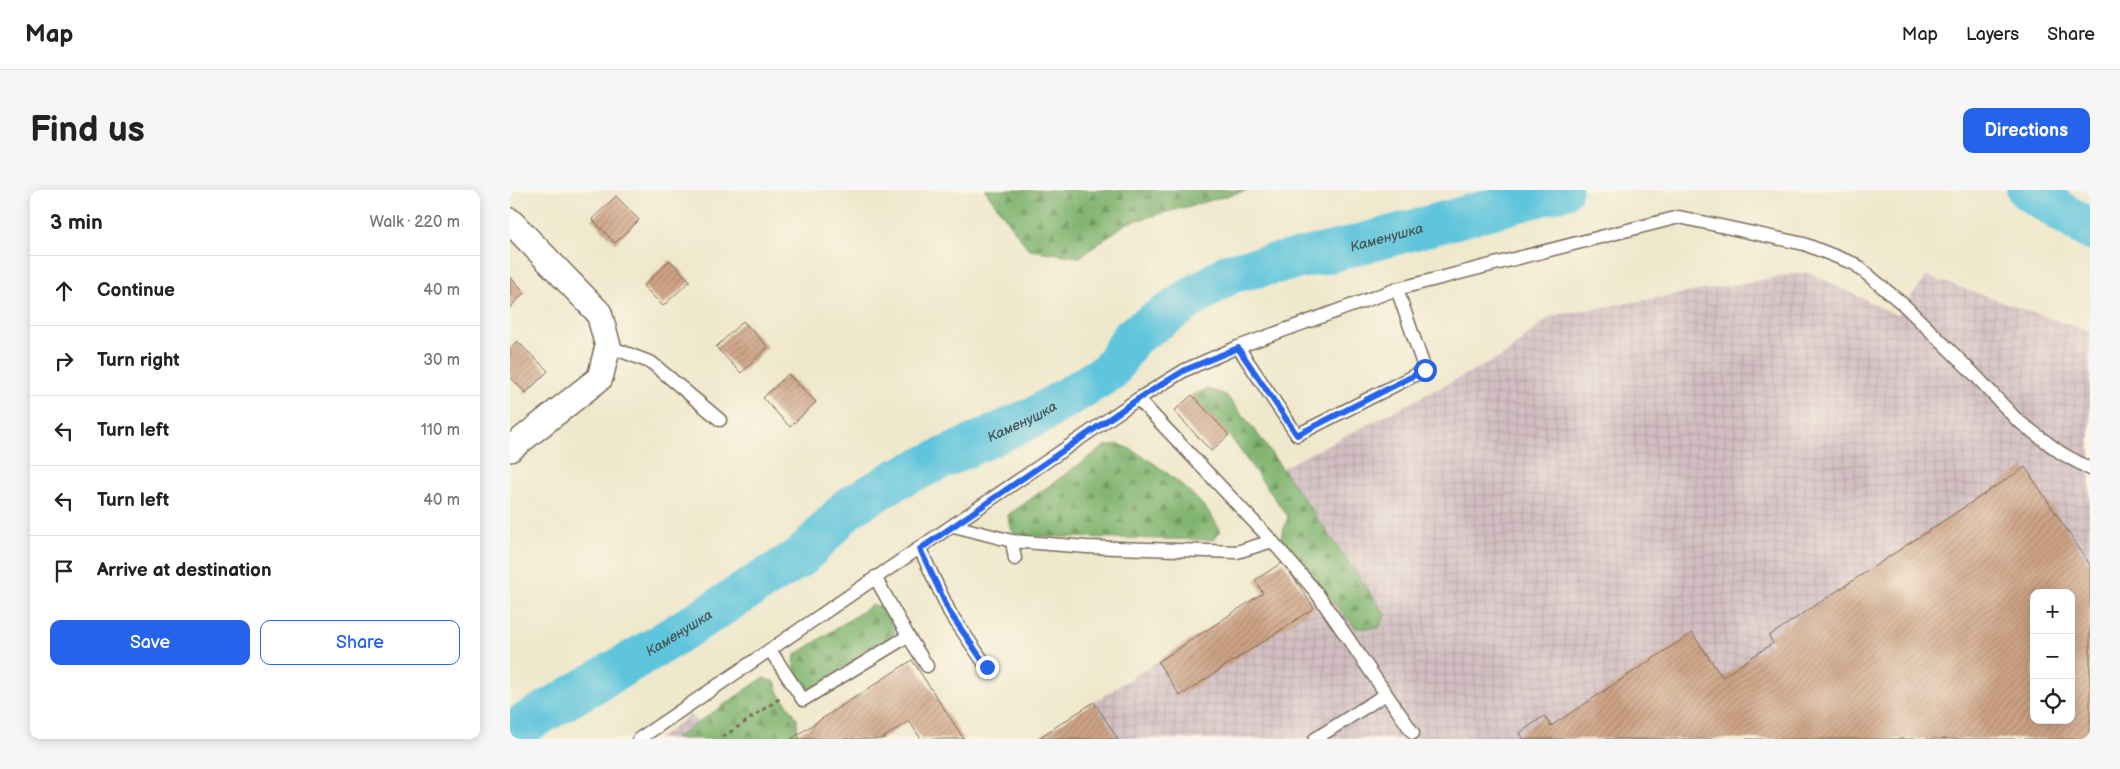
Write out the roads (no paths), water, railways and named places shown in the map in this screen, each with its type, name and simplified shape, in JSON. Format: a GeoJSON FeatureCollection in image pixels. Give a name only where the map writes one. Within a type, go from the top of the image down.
{"type":"FeatureCollection","features":[{"type":"Feature","properties":{"kind":"street"},"geometry":{"type":"LineString","coordinates":[[510,221],[600,313],[608,346],[600,378],[510,449]]}},
{"type":"Feature","properties":{"kind":"lane"},"geometry":{"type":"LineString","coordinates":[[639,739],[1138,399],[1185,370],[1238,348],[1397,289],[1679,217],[1804,244],[1855,264],[1905,306],[1976,376],[2017,420],[2061,453],[2090,469]]}},
{"type":"Feature","properties":{"kind":"lane"},"geometry":{"type":"LineString","coordinates":[[1238,348],[1297,435],[1425,370],[1397,289]]}},
{"type":"Feature","properties":{"kind":"lane"},"geometry":{"type":"LineString","coordinates":[[608,346],[652,363],[720,420]]}},
{"type":"Feature","properties":{"kind":"lane"},"geometry":{"type":"LineString","coordinates":[[1138,399],[1272,540],[1316,592],[1413,733]]}},
{"type":"Feature","properties":{"kind":"lane"},"geometry":{"type":"LineString","coordinates":[[954,526],[1012,541],[1087,547],[1238,552],[1272,540]]}},
{"type":"Feature","properties":{"kind":"lane"},"geometry":{"type":"LineString","coordinates":[[1012,541],[1015,560]]}},
{"type":"Feature","properties":{"kind":"lane"},"geometry":{"type":"LineString","coordinates":[[920,549],[950,613],[987,667]]}},
{"type":"Feature","properties":{"kind":"lane"},"geometry":{"type":"LineString","coordinates":[[875,577],[927,666]]}},
{"type":"Feature","properties":{"kind":"lane"},"geometry":{"type":"LineString","coordinates":[[770,650],[803,700],[908,636]]}},
{"type":"Feature","properties":{"kind":"lane"},"geometry":{"type":"LineString","coordinates":[[1315,739],[1386,694]]}},
{"type":"Feature","properties":{"kind":"waterway","name":"Каменушка"},"geometry":{"type":"LineString","coordinates":[[510,732],[656,647],[802,556],[848,508],[897,479],[1038,415],[1110,371],[1132,337],[1230,273],[1331,252],[1562,190]]}},
{"type":"Feature","properties":{"kind":"waterway","name":"Каменушка"},"geometry":{"type":"LineString","coordinates":[[2027,190],[2090,230]]}}]}
